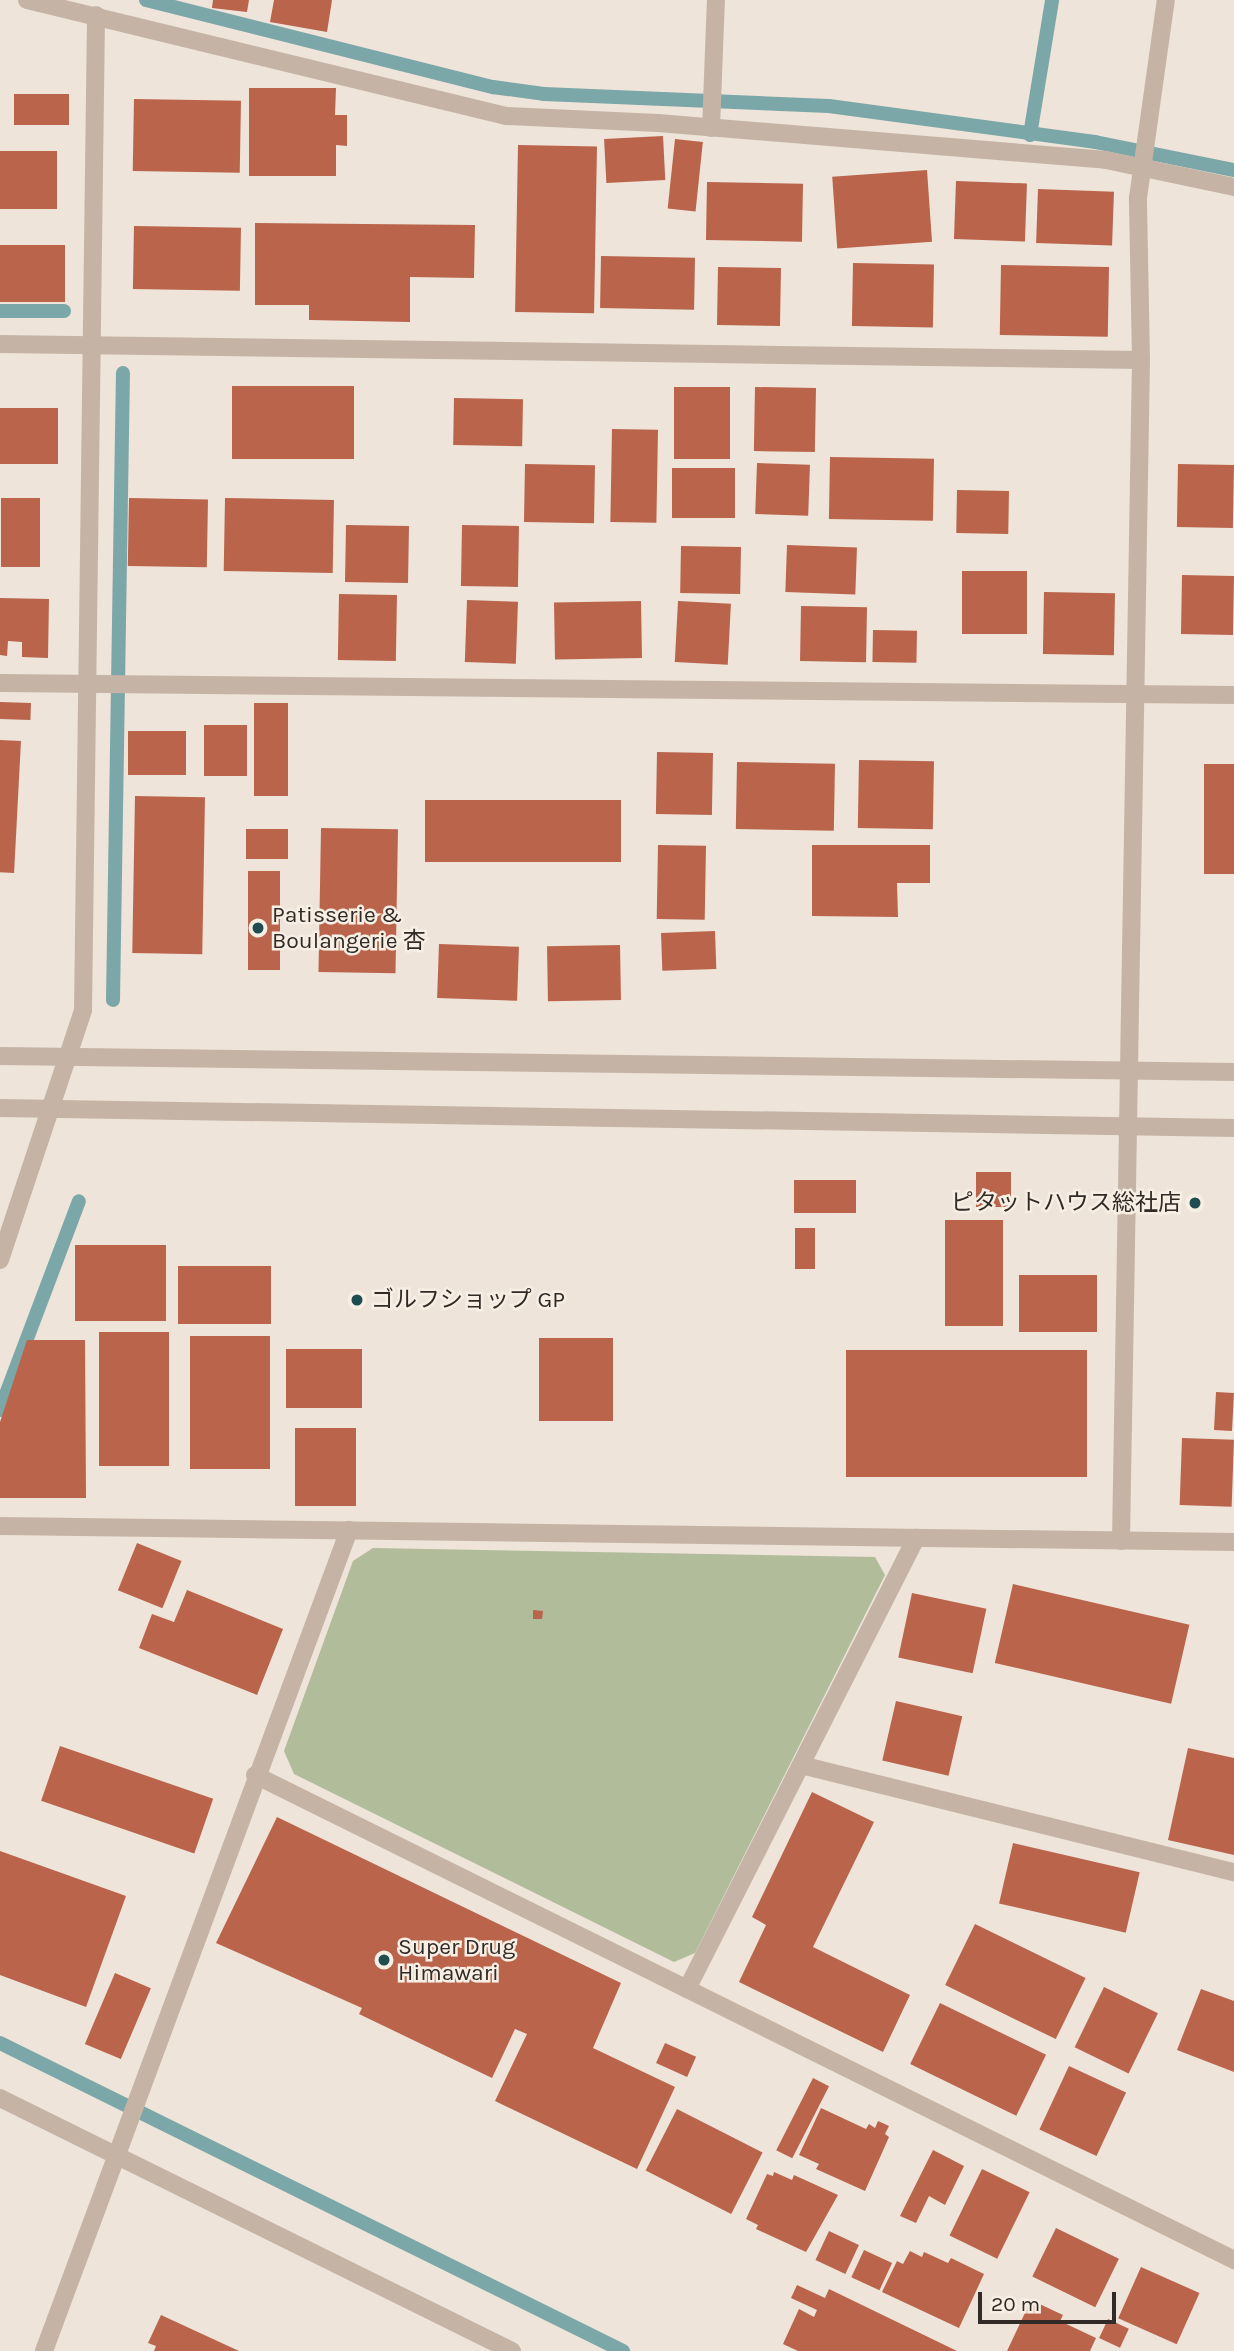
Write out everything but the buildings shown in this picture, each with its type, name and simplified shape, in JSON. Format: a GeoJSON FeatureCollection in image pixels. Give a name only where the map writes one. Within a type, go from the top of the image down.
{"type":"FeatureCollection","features":[{"type":"Feature","properties":{"kind":"street"},"geometry":{"type":"LineString","coordinates":[[27,0],[506,116],[1142,155],[1234,187]]}},
{"type":"Feature","properties":{"kind":"street"},"geometry":{"type":"LineString","coordinates":[[711,128],[716,0]]}},
{"type":"Feature","properties":{"kind":"street"},"geometry":{"type":"LineString","coordinates":[[1121,1541],[1141,360],[1142,155],[1166,0]]}},
{"type":"Feature","properties":{"kind":"street"},"geometry":{"type":"LineString","coordinates":[[0,1260],[70,1056],[83,1010],[106,685],[92,345],[96,15]]}},
{"type":"Feature","properties":{"kind":"street"},"geometry":{"type":"LineString","coordinates":[[0,344],[1141,360]]}},
{"type":"Feature","properties":{"kind":"street"},"geometry":{"type":"LineString","coordinates":[[0,683],[1234,695]]}},
{"type":"Feature","properties":{"kind":"street"},"geometry":{"type":"LineString","coordinates":[[0,1056],[1234,1072]]}},
{"type":"Feature","properties":{"kind":"street"},"geometry":{"type":"LineString","coordinates":[[0,1108],[1234,1128]]}},
{"type":"Feature","properties":{"kind":"street"},"geometry":{"type":"LineString","coordinates":[[0,1526],[1234,1542]]}},
{"type":"Feature","properties":{"kind":"street"},"geometry":{"type":"LineString","coordinates":[[44,2351],[255,1775],[349,1531]]}},
{"type":"Feature","properties":{"kind":"street"},"geometry":{"type":"LineString","coordinates":[[687,1989],[916,1538]]}},
{"type":"Feature","properties":{"kind":"street"},"geometry":{"type":"LineString","coordinates":[[801,1765],[1234,1872]]}},
{"type":"Feature","properties":{"kind":"street"},"geometry":{"type":"LineString","coordinates":[[255,1775],[1234,2260]]}},
{"type":"Feature","properties":{"kind":"street"},"geometry":{"type":"LineString","coordinates":[[0,2098],[512,2351]]}},
{"type":"Feature","properties":{"kind":"green space"},"geometry":{"type":"Polygon","coordinates":[[[373,1548],[875,1557],[885,1575],[695,1953],[674,1962],[294,1774],[284,1751],[353,1561],[373,1548]]]}},
{"type":"Feature","properties":{"kind":"waterway"},"geometry":{"type":"LineString","coordinates":[[146,0],[493,87],[544,94],[829,106],[1095,142],[1234,170]]}},
{"type":"Feature","properties":{"kind":"waterway"},"geometry":{"type":"LineString","coordinates":[[1030,135],[1052,0]]}},
{"type":"Feature","properties":{"kind":"waterway"},"geometry":{"type":"LineString","coordinates":[[0,311],[64,311]]}},
{"type":"Feature","properties":{"kind":"waterway"},"geometry":{"type":"LineString","coordinates":[[113,1000],[123,373]]}},
{"type":"Feature","properties":{"kind":"waterway"},"geometry":{"type":"LineString","coordinates":[[0,1410],[79,1201]]}},
{"type":"Feature","properties":{"kind":"waterway"},"geometry":{"type":"LineString","coordinates":[[0,2043],[623,2351]]}},
{"type":"Feature","properties":{"kind":"place","name":"Patisserie & Boulangerie 杏"},"geometry":{"type":"Point","coordinates":[258,928]}},
{"type":"Feature","properties":{"kind":"place","name":"ピタットハウス総社店"},"geometry":{"type":"Point","coordinates":[1195,1203]}},
{"type":"Feature","properties":{"kind":"place","name":"ゴルフショップ GP"},"geometry":{"type":"Point","coordinates":[357,1300]}},
{"type":"Feature","properties":{"kind":"place","name":"Super Drug Himawari"},"geometry":{"type":"Point","coordinates":[384,1960]}}]}
